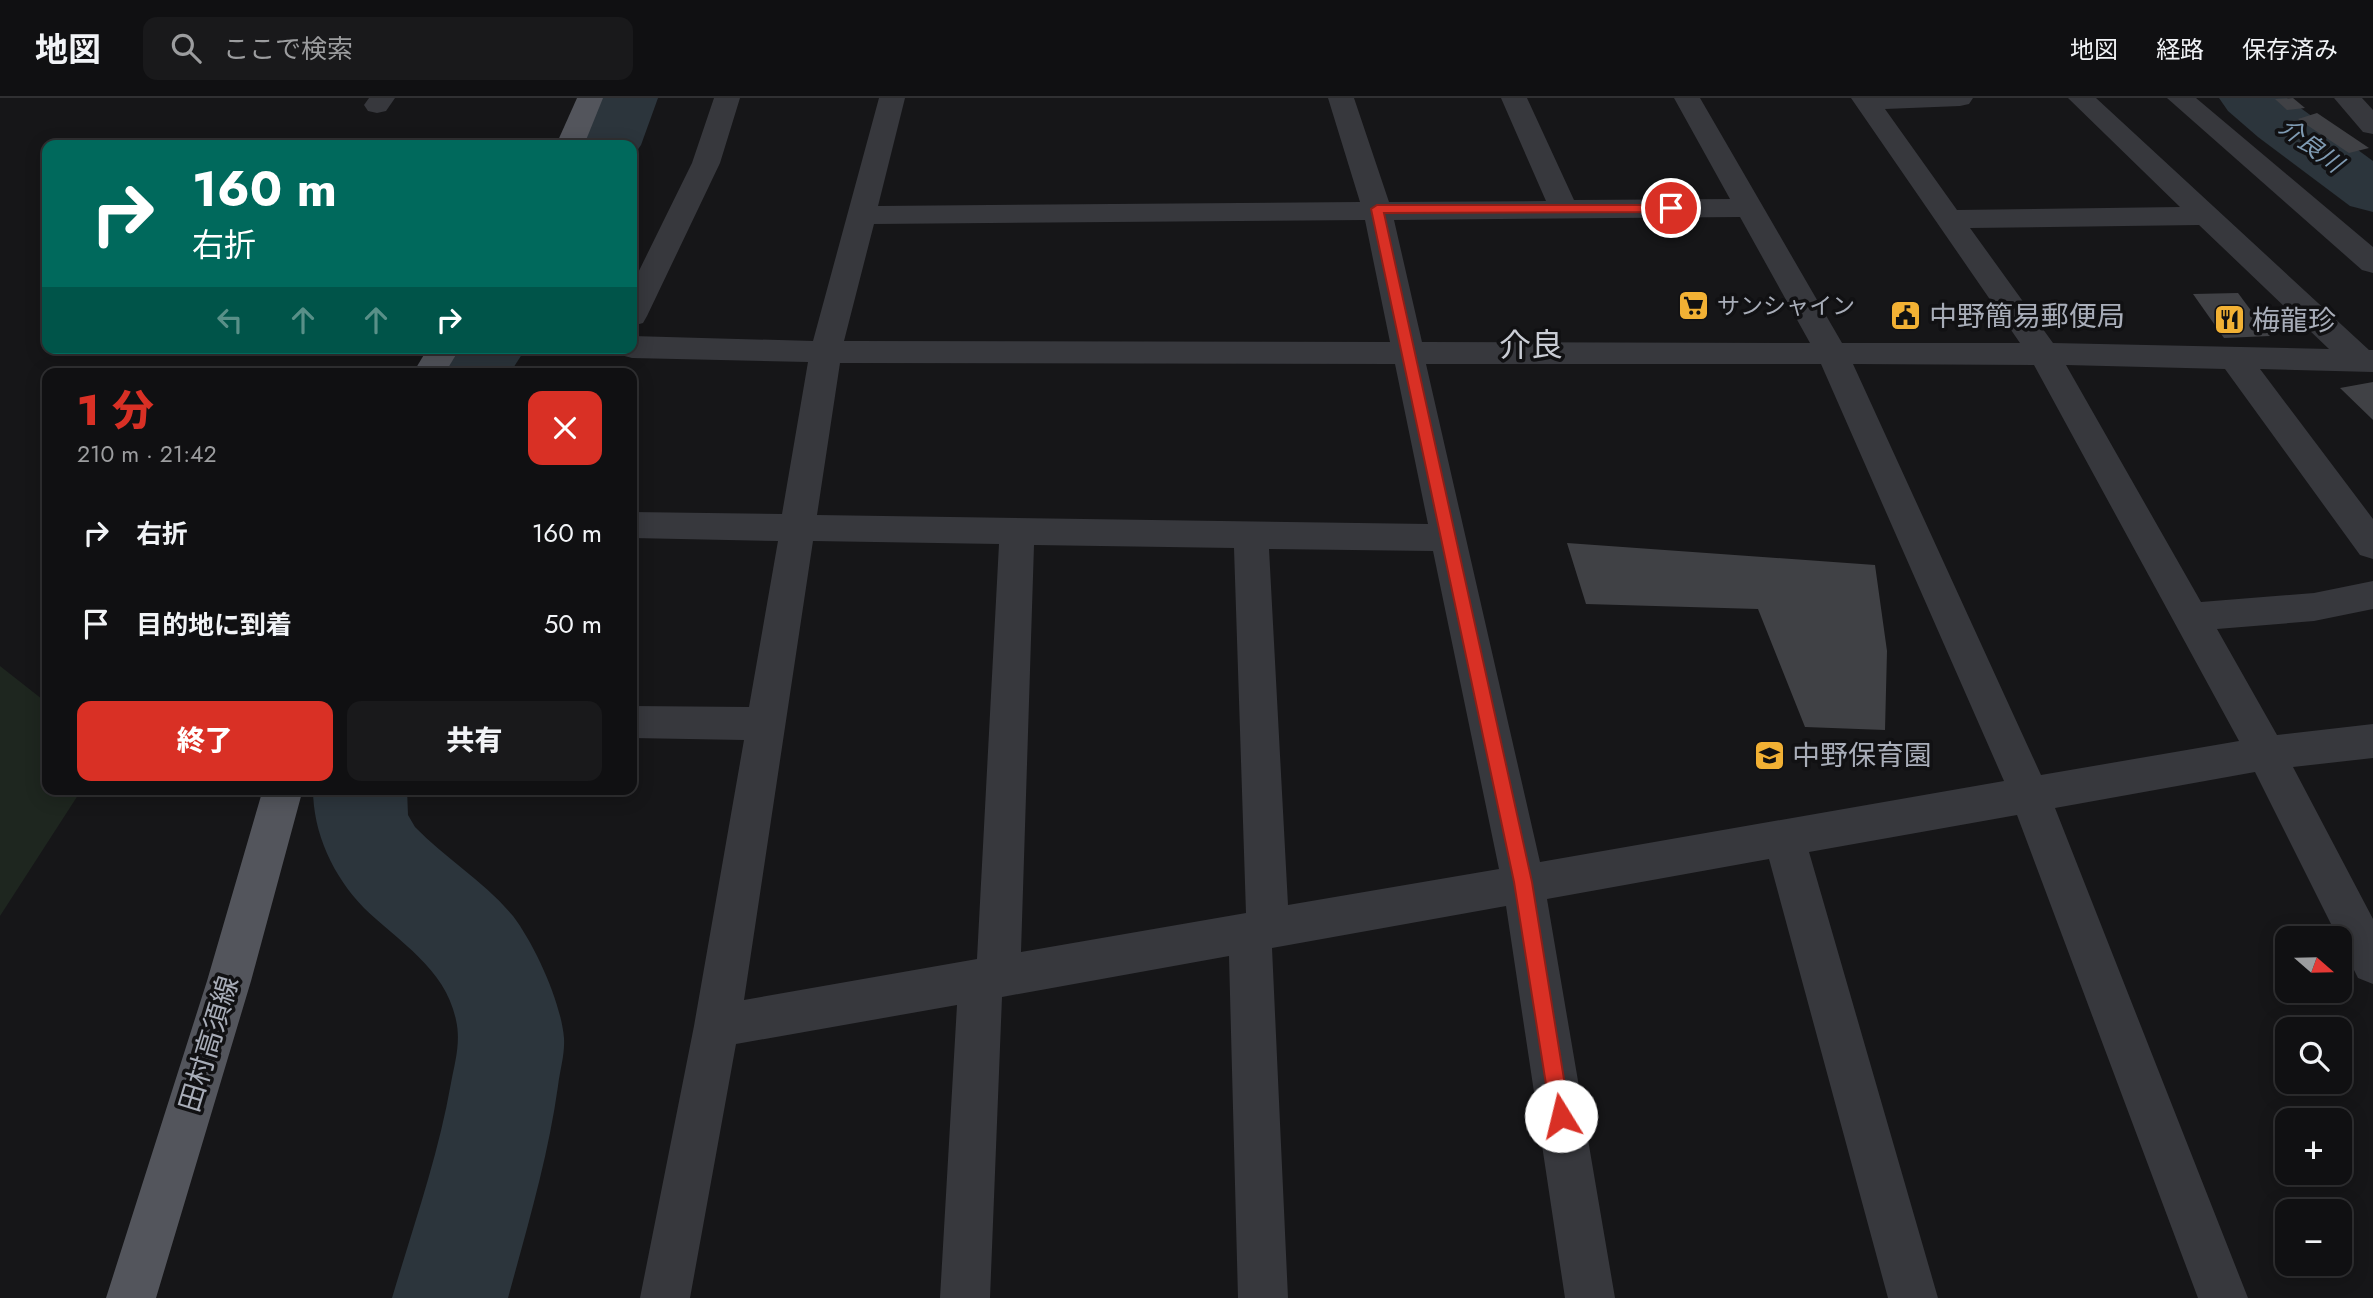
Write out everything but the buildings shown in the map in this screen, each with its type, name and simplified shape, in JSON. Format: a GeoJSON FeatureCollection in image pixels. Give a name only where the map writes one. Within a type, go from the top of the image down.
{"type":"FeatureCollection","features":[{"type":"Feature","properties":{"kind":"main road"},"geometry":{"type":"LineString","coordinates":[[572,140],[590,98]]}},
{"type":"Feature","properties":{"kind":"main road","name":"田村高須線"},"geometry":{"type":"LineString","coordinates":[[131,1298],[229,981],[282,795]]}},
{"type":"Feature","properties":{"kind":"street"},"geometry":{"type":"LineString","coordinates":[[637,306],[706,163],[727,98]]}},
{"type":"Feature","properties":{"kind":"street"},"geometry":{"type":"LineString","coordinates":[[665,1298],[717,1026],[826,352],[864,215],[892,98]]}},
{"type":"Feature","properties":{"kind":"street"},"geometry":{"type":"LineString","coordinates":[[1341,98],[1377,209],[1523,882],[1590,1298]]}},
{"type":"Feature","properties":{"kind":"street"},"geometry":{"type":"LineString","coordinates":[[1514,98],[1564,209]]}},
{"type":"Feature","properties":{"kind":"street"},"geometry":{"type":"LineString","coordinates":[[1688,98],[1833,355],[2030,795],[2223,1298]]}},
{"type":"Feature","properties":{"kind":"street"},"geometry":{"type":"LineString","coordinates":[[1865,100],[1960,98]]}},
{"type":"Feature","properties":{"kind":"street"},"geometry":{"type":"LineString","coordinates":[[2081,98],[2366,360]]}},
{"type":"Feature","properties":{"kind":"street"},"geometry":{"type":"LineString","coordinates":[[2180,98],[2373,263]]}},
{"type":"Feature","properties":{"kind":"street"},"geometry":{"type":"LineString","coordinates":[[2347,98],[2373,126]]}},
{"type":"Feature","properties":{"kind":"street"},"geometry":{"type":"LineString","coordinates":[[1865,100],[2045,354],[2266,753],[2373,963]]}},
{"type":"Feature","properties":{"kind":"street"},"geometry":{"type":"LineString","coordinates":[[864,215],[1751,208]]}},
{"type":"Feature","properties":{"kind":"street"},"geometry":{"type":"LineString","coordinates":[[1950,219],[2207,216]]}},
{"type":"Feature","properties":{"kind":"street"},"geometry":{"type":"LineString","coordinates":[[637,347],[826,352],[2045,354],[2366,360]]}},
{"type":"Feature","properties":{"kind":"street"},"geometry":{"type":"LineString","coordinates":[[2234,358],[2373,545]]}},
{"type":"Feature","properties":{"kind":"street"},"geometry":{"type":"LineString","coordinates":[[637,525],[1448,538]]}},
{"type":"Feature","properties":{"kind":"street"},"geometry":{"type":"LineString","coordinates":[[965,1298],[990,977],[1017,530]]}},
{"type":"Feature","properties":{"kind":"street"},"geometry":{"type":"LineString","coordinates":[[1251,534],[1263,1298]]}},
{"type":"Feature","properties":{"kind":"street"},"geometry":{"type":"LineString","coordinates":[[2190,617],[2314,607],[2373,595]]}},
{"type":"Feature","properties":{"kind":"street"},"geometry":{"type":"LineString","coordinates":[[637,722],[766,724]]}},
{"type":"Feature","properties":{"kind":"street"},"geometry":{"type":"LineString","coordinates":[[717,1026],[2266,753],[2373,741]]}},
{"type":"Feature","properties":{"kind":"street"},"geometry":{"type":"LineString","coordinates":[[1784,837],[1913,1298]]}},
{"type":"Feature","properties":{"kind":"shaded area"},"geometry":{"type":"Polygon","coordinates":[[[0,666],[42,699],[42,795],[78,795],[0,916],[0,666]]]}},
{"type":"Feature","properties":{"kind":"waterway"},"geometry":{"type":"LineString","coordinates":[[611,140],[627,98]]}},
{"type":"Feature","properties":{"kind":"waterway","name":"介良川"},"geometry":{"type":"LineString","coordinates":[[2250,98],[2280,124],[2373,192]]}},
{"type":"Feature","properties":{"kind":"waterway"},"geometry":{"type":"LineString","coordinates":[[473,368],[485,354]]}},
{"type":"Feature","properties":{"kind":"waterway"},"geometry":{"type":"LineString","coordinates":[[360,795],[361,815],[368,837],[381,857],[479,952],[497,985],[509,1022],[511,1050],[502,1104],[482,1188],[450,1298]]}},
{"type":"Feature","properties":{"kind":"place","name":"サンシャイン"},"geometry":{"type":"Point","coordinates":[1694,306]}},
{"type":"Feature","properties":{"kind":"place","name":"中野簡易郵便局"},"geometry":{"type":"Point","coordinates":[1906,316]}},
{"type":"Feature","properties":{"kind":"place","name":"梅龍珍"},"geometry":{"type":"Point","coordinates":[2229,320]}},
{"type":"Feature","properties":{"kind":"place","name":"中野保育園"},"geometry":{"type":"Point","coordinates":[1769,755]}},
{"type":"Feature","properties":{"kind":"district","name":"介良"},"geometry":{"type":"Point","coordinates":[1531,345]}},
{"type":"Feature","properties":{"kind":"route"},"geometry":{"type":"LineString","coordinates":[[1561,1116],[1523,882],[1377,209],[1671,208]]}}]}
